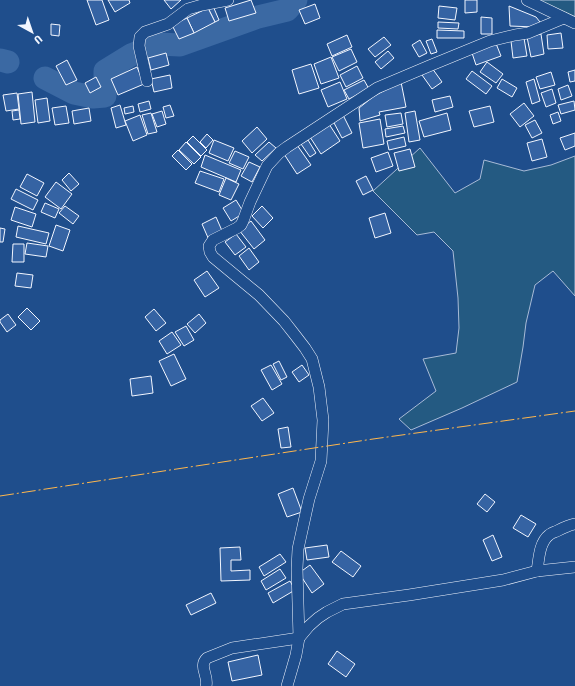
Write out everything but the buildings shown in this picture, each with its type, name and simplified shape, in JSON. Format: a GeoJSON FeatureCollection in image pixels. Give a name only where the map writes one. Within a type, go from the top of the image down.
{"type":"FeatureCollection","features":[{"type":"Feature","properties":{"kind":"street"},"geometry":{"type":"LineString","coordinates":[[147,81],[139,46],[140,37],[145,32],[168,24],[188,9],[228,0]]}},
{"type":"Feature","properties":{"kind":"street"},"geometry":{"type":"LineString","coordinates":[[527,0],[575,23]]}},
{"type":"Feature","properties":{"kind":"street"},"geometry":{"type":"LineString","coordinates":[[287,686],[296,655],[299,638],[297,569],[298,549],[309,499],[321,461],[323,420],[319,386],[312,359],[295,334],[259,295],[213,257],[209,246],[213,240],[241,225],[250,202],[268,166],[279,153],[377,88],[490,41],[528,33],[564,18]]}},
{"type":"Feature","properties":{"kind":"street"},"geometry":{"type":"LineString","coordinates":[[538,571],[542,544],[548,535],[562,528],[575,524]]}},
{"type":"Feature","properties":{"kind":"street"},"geometry":{"type":"LineString","coordinates":[[206,686],[207,681],[203,666],[204,660],[207,658],[232,648],[299,638],[318,618],[343,604],[503,580],[538,571],[575,567]]}},
{"type":"Feature","properties":{"kind":"shaded area"},"geometry":{"type":"Polygon","coordinates":[[[527,0],[575,0],[575,23],[527,0]]]}},
{"type":"Feature","properties":{"kind":"shaded area"},"geometry":{"type":"Polygon","coordinates":[[[420,148],[455,193],[480,179],[484,160],[524,171],[551,165],[575,156],[575,296],[553,271],[535,285],[526,323],[517,382],[411,430],[399,419],[436,391],[423,359],[456,353],[459,328],[458,298],[453,251],[434,232],[417,235],[373,191],[420,148]]]}},
{"type":"Feature","properties":{"kind":"waterway"},"geometry":{"type":"LineString","coordinates":[[45,78],[74,93],[93,97],[105,96],[105,71],[131,55],[159,44],[180,45],[258,17],[287,10],[296,0]]}},
{"type":"Feature","properties":{"kind":"waterway"},"geometry":{"type":"LineString","coordinates":[[0,60],[8,62]]}},
{"type":"Feature","properties":{"kind":"power"},"geometry":{"type":"LineString","coordinates":[[0,496],[373,439],[575,411]]}}]}
